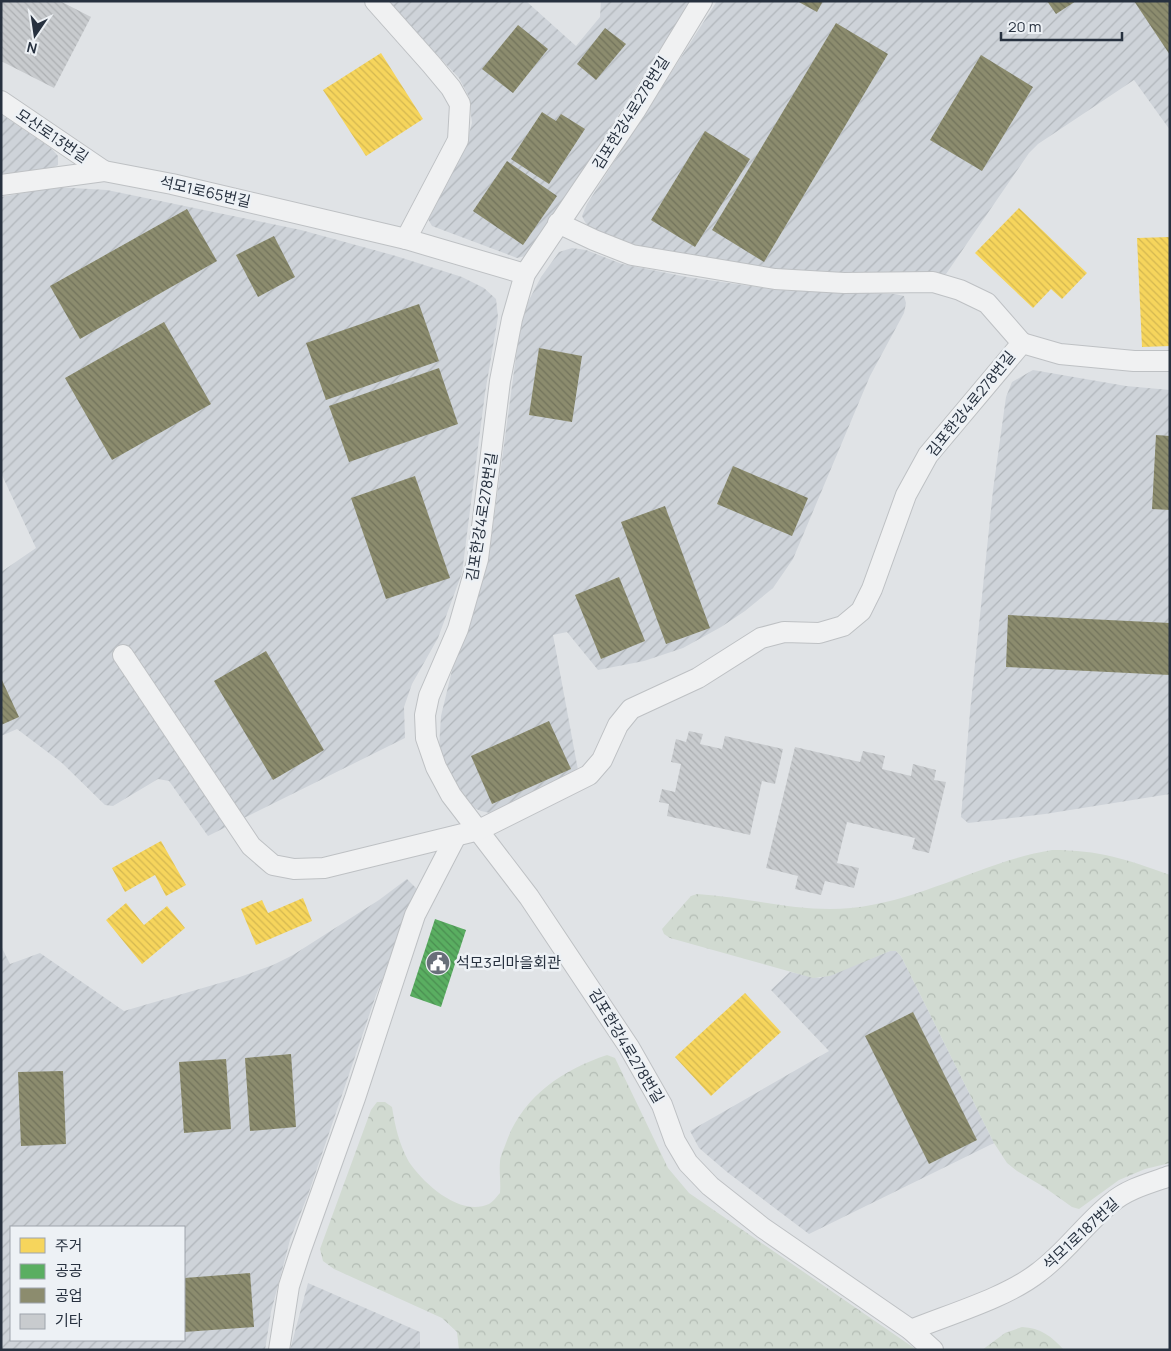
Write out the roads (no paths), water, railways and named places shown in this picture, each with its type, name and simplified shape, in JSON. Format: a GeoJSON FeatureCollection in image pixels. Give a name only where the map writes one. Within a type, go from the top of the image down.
{"type":"FeatureCollection","features":[{"type":"Feature","properties":{"kind":"lane"},"geometry":{"type":"LineString","coordinates":[[375,1],[451,88],[460,104],[458,140],[406,238]]}},
{"type":"Feature","properties":{"kind":"lane","name":"김포한강4로278번길"},"geometry":{"type":"LineString","coordinates":[[702,1],[635,111],[525,274],[512,319],[500,381],[478,559],[458,629],[424,715],[426,738],[436,767],[451,795],[529,897],[630,1047],[662,1105],[675,1141],[688,1163],[710,1186],[763,1228],[911,1330],[933,1350]]}},
{"type":"Feature","properties":{"kind":"lane","name":"모산로13번길"},"geometry":{"type":"LineString","coordinates":[[1,101],[104,171]]}},
{"type":"Feature","properties":{"kind":"lane","name":"석모1로65번길"},"geometry":{"type":"LineString","coordinates":[[1,185],[104,171],[172,184],[406,238],[525,274]]}},
{"type":"Feature","properties":{"kind":"lane","name":"김포한강4로278번길"},"geometry":{"type":"LineString","coordinates":[[124,655],[251,846],[273,865],[294,870],[324,868],[479,830],[589,775],[602,760],[618,725],[631,709],[698,678],[761,638],[784,632],[819,632],[843,626],[861,611],[872,589],[906,496],[928,455],[1022,343],[987,304],[960,290],[933,282],[844,283],[775,280],[632,255],[558,223]]}},
{"type":"Feature","properties":{"kind":"lane"},"geometry":{"type":"LineString","coordinates":[[1022,343],[1060,354],[1134,361],[1170,361]]}},
{"type":"Feature","properties":{"kind":"lane"},"geometry":{"type":"LineString","coordinates":[[278,1350],[282,1318],[297,1260],[355,1098],[415,915],[456,836]]}},
{"type":"Feature","properties":{"kind":"lane","name":"석모1로187번길"},"geometry":{"type":"LineString","coordinates":[[911,1330],[1018,1287],[1066,1249],[1112,1202],[1132,1190],[1170,1176]]}},
{"type":"Feature","properties":{"kind":"place","name":"석모3리마을회관"},"geometry":{"type":"Point","coordinates":[438,963]}}]}
